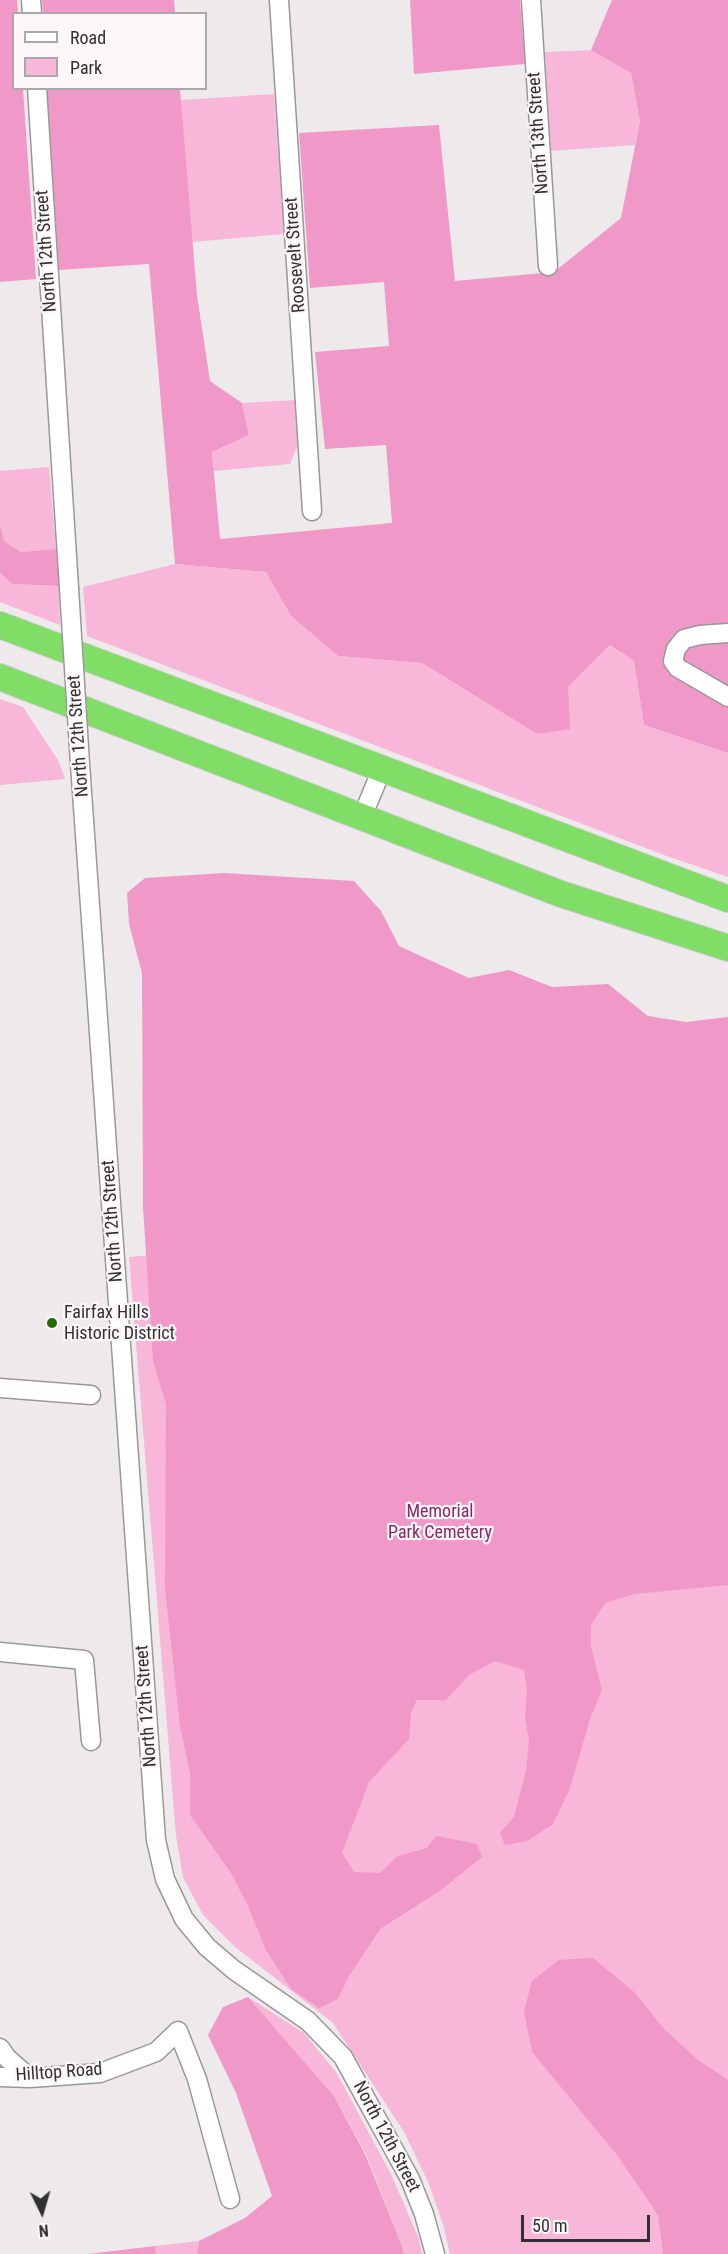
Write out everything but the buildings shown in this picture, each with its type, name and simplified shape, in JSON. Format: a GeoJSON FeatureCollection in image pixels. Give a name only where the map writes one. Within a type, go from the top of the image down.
{"type":"FeatureCollection","features":[{"type":"Feature","properties":{"kind":"highway"},"geometry":{"type":"LineString","coordinates":[[0,625],[728,899]]}},
{"type":"Feature","properties":{"kind":"highway"},"geometry":{"type":"LineString","coordinates":[[0,677],[561,894],[728,948]]}},
{"type":"Feature","properties":{"kind":"street","name":"Roosevelt Street"},"geometry":{"type":"LineString","coordinates":[[279,0],[312,511]]}},
{"type":"Feature","properties":{"kind":"street","name":"North 13th Street"},"geometry":{"type":"LineString","coordinates":[[531,0],[548,266]]}},
{"type":"Feature","properties":{"kind":"street","name":"North 12th Street"},"geometry":{"type":"LineString","coordinates":[[37,90],[80,764],[155,1828],[165,1879],[184,1920],[207,1947],[234,1970],[308,2021],[344,2057],[410,2179],[424,2214],[435,2254]]}},
{"type":"Feature","properties":{"kind":"street"},"geometry":{"type":"LineString","coordinates":[[728,633],[700,635],[684,639],[676,650],[673,661],[678,668],[728,696]]}},
{"type":"Feature","properties":{"kind":"street"},"geometry":{"type":"LineString","coordinates":[[362,817],[382,769]]}},
{"type":"Feature","properties":{"kind":"street"},"geometry":{"type":"LineString","coordinates":[[0,1388],[92,1395]]}},
{"type":"Feature","properties":{"kind":"street"},"geometry":{"type":"LineString","coordinates":[[0,1652],[84,1660],[91,1741]]}},
{"type":"Feature","properties":{"kind":"street","name":"Hilltop Road"},"geometry":{"type":"LineString","coordinates":[[1,2077],[30,2078],[100,2073],[156,2052],[178,2031],[197,2079],[230,2199]]}},
{"type":"Feature","properties":{"kind":"street"},"geometry":{"type":"LineString","coordinates":[[0,2048],[7,2058],[30,2078]]}},
{"type":"Feature","properties":{"kind":"green space"},"geometry":{"type":"Polygon","coordinates":[[[0,0],[17,0],[18,12],[12,12],[12,90],[23,90],[36,279],[0,282],[0,0]]]}},
{"type":"Feature","properties":{"kind":"green space"},"geometry":{"type":"Polygon","coordinates":[[[42,0],[174,0],[175,12],[43,12],[42,0]]]}},
{"type":"Feature","properties":{"kind":"green space"},"geometry":{"type":"Polygon","coordinates":[[[410,0],[520,0],[525,64],[414,74],[410,0]]]}},
{"type":"Feature","properties":{"kind":"green space"},"geometry":{"type":"Polygon","coordinates":[[[612,0],[728,0],[728,753],[644,725],[634,661],[610,645],[568,687],[570,729],[537,734],[422,663],[338,656],[291,616],[266,572],[175,564],[149,264],[59,270],[47,90],[180,90],[197,295],[210,381],[242,403],[249,435],[212,452],[220,539],[392,523],[386,445],[325,449],[315,352],[389,346],[384,282],[310,288],[299,133],[439,125],[455,281],[554,272],[621,218],[640,121],[631,73],[591,50],[612,0]]]}},
{"type":"Feature","properties":{"kind":"green space"},"geometry":{"type":"Polygon","coordinates":[[[591,50],[631,73],[640,121],[635,145],[551,151],[545,52],[591,50]]]}},
{"type":"Feature","properties":{"kind":"green space"},"geometry":{"type":"Polygon","coordinates":[[[274,94],[284,234],[192,242],[180,100],[274,94]]]}},
{"type":"Feature","properties":{"kind":"green space"},"geometry":{"type":"Polygon","coordinates":[[[297,400],[297,447],[290,464],[214,471],[212,452],[249,435],[242,403],[297,400]]]}},
{"type":"Feature","properties":{"kind":"green space"},"geometry":{"type":"Polygon","coordinates":[[[49,467],[56,549],[21,552],[4,541],[0,524],[0,471],[49,467]]]}},
{"type":"Feature","properties":{"kind":"green space"},"geometry":{"type":"Polygon","coordinates":[[[0,524],[4,541],[21,552],[56,549],[59,586],[13,584],[0,573],[0,524]]]}},
{"type":"Feature","properties":{"kind":"green space"},"geometry":{"type":"Polygon","coordinates":[[[175,564],[266,572],[291,616],[338,656],[422,663],[537,734],[568,687],[610,645],[634,661],[644,725],[728,753],[728,877],[664,855],[87,636],[83,587],[175,564]]]}},
{"type":"Feature","properties":{"kind":"green space"},"geometry":{"type":"Polygon","coordinates":[[[0,573],[14,584],[59,586],[60,625],[0,602],[0,573]]]}},
{"type":"Feature","properties":{"kind":"green space"},"geometry":{"type":"Polygon","coordinates":[[[0,699],[23,707],[58,760],[65,779],[0,785],[0,699]]]}},
{"type":"Feature","properties":{"kind":"green space"},"geometry":{"type":"Polygon","coordinates":[[[224,873],[354,881],[381,911],[399,946],[469,978],[509,970],[552,987],[608,984],[648,1016],[686,1022],[728,1017],[728,1585],[634,1594],[605,1603],[591,1625],[591,1647],[602,1690],[590,1719],[570,1788],[553,1824],[527,1841],[505,1845],[500,1833],[514,1817],[526,1771],[529,1741],[525,1718],[527,1690],[524,1670],[495,1661],[469,1675],[446,1700],[417,1700],[411,1713],[409,1739],[369,1782],[342,1853],[354,1872],[380,1873],[398,1856],[427,1848],[436,1836],[477,1844],[482,1857],[441,1890],[380,1929],[349,1976],[338,1999],[319,2008],[291,1989],[266,1950],[231,1873],[190,1815],[190,1773],[180,1726],[165,1588],[166,1404],[153,1361],[143,1207],[142,973],[129,924],[127,893],[145,878],[224,873]]]}},
{"type":"Feature","properties":{"kind":"green space","name":"Memorial Park Cemetery"},"geometry":{"type":"Polygon","coordinates":[[[728,1209],[728,2254],[450,2254],[443,2224],[428,2182],[404,2132],[333,2023],[235,1947],[203,1915],[183,1877],[176,1836],[129,1257],[728,1209]]]}},
{"type":"Feature","properties":{"kind":"green space"},"geometry":{"type":"Polygon","coordinates":[[[593,1958],[634,1992],[664,2029],[697,2059],[728,2080],[728,2254],[663,2254],[658,2215],[617,2155],[532,2052],[524,2011],[532,1981],[559,1960],[593,1958]]]}},
{"type":"Feature","properties":{"kind":"green space"},"geometry":{"type":"Polygon","coordinates":[[[248,1997],[304,2033],[336,2072],[391,2174],[419,2239],[422,2254],[404,2254],[366,2154],[334,2096],[248,1997]]]}},
{"type":"Feature","properties":{"kind":"green space"},"geometry":{"type":"Polygon","coordinates":[[[248,1997],[334,2096],[365,2154],[404,2254],[197,2254],[199,2241],[245,2218],[272,2196],[236,2093],[208,2035],[223,2007],[248,1997]]]}},
{"type":"Feature","properties":{"kind":"green space"},"geometry":{"type":"Polygon","coordinates":[[[199,2241],[197,2254],[156,2254],[155,2246],[199,2241]]]}},
{"type":"Feature","properties":{"kind":"green space"},"geometry":{"type":"Polygon","coordinates":[[[155,2246],[156,2254],[88,2254],[155,2246]]]}},
{"type":"Feature","properties":{"kind":"place","name":"Fairfax Hills Historic District"},"geometry":{"type":"Point","coordinates":[52,1323]}}]}
